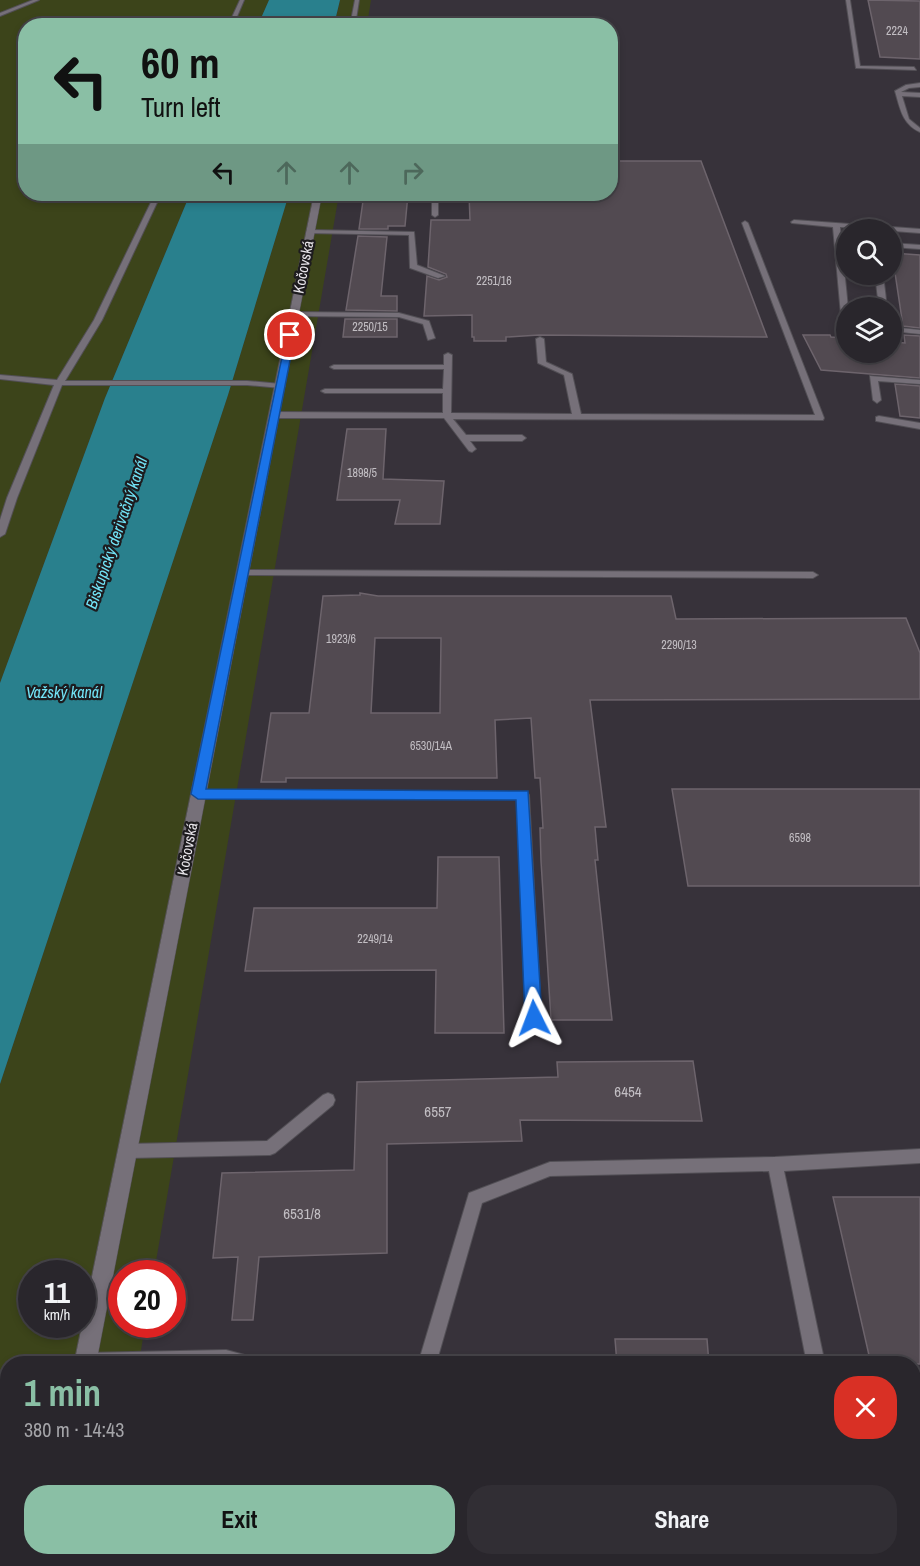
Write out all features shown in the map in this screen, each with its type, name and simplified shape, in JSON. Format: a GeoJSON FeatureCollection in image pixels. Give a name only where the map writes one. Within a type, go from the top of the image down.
{"type":"FeatureCollection","features":[{"type":"Feature","properties":{"kind":"street","name":"Kočovská"},"geometry":{"type":"LineString","coordinates":[[86,1356],[317,201]]}},
{"type":"Feature","properties":{"kind":"lane"},"geometry":{"type":"LineString","coordinates":[[0,15],[38,0]]}},
{"type":"Feature","properties":{"kind":"lane"},"geometry":{"type":"LineString","coordinates":[[234,18],[242,0]]}},
{"type":"Feature","properties":{"kind":"lane"},"geometry":{"type":"LineString","coordinates":[[354,18],[357,0]]}},
{"type":"Feature","properties":{"kind":"lane"},"geometry":{"type":"LineString","coordinates":[[848,0],[858,67],[914,69]]}},
{"type":"Feature","properties":{"kind":"lane"},"geometry":{"type":"LineString","coordinates":[[920,85],[908,86],[898,91],[906,119],[910,126],[920,130]]}},
{"type":"Feature","properties":{"kind":"lane"},"geometry":{"type":"LineString","coordinates":[[899,94],[920,95]]}},
{"type":"Feature","properties":{"kind":"lane"},"geometry":{"type":"LineString","coordinates":[[0,534],[12,498],[59,383],[98,320],[155,201]]}},
{"type":"Feature","properties":{"kind":"lane"},"geometry":{"type":"LineString","coordinates":[[435,201],[435,216]]}},
{"type":"Feature","properties":{"kind":"lane"},"geometry":{"type":"LineString","coordinates":[[794,222],[836,225]]}},
{"type":"Feature","properties":{"kind":"lane"},"geometry":{"type":"LineString","coordinates":[[274,414],[820,418],[745,223]]}},
{"type":"Feature","properties":{"kind":"lane"},"geometry":{"type":"LineString","coordinates":[[902,230],[920,231]]}},
{"type":"Feature","properties":{"kind":"lane"},"geometry":{"type":"LineString","coordinates":[[310,232],[412,233],[413,266],[441,276]]}},
{"type":"Feature","properties":{"kind":"lane"},"geometry":{"type":"LineString","coordinates":[[902,246],[920,247]]}},
{"type":"Feature","properties":{"kind":"lane"},"geometry":{"type":"LineString","coordinates":[[294,314],[399,315],[426,323],[431,338]]}},
{"type":"Feature","properties":{"kind":"lane"},"geometry":{"type":"LineString","coordinates":[[902,331],[920,332]]}},
{"type":"Feature","properties":{"kind":"lane"},"geometry":{"type":"LineString","coordinates":[[540,339],[542,363],[568,374],[577,417]]}},
{"type":"Feature","properties":{"kind":"lane"},"geometry":{"type":"LineString","coordinates":[[448,355],[447,417],[472,448]]}},
{"type":"Feature","properties":{"kind":"lane"},"geometry":{"type":"LineString","coordinates":[[334,367],[448,367]]}},
{"type":"Feature","properties":{"kind":"lane"},"geometry":{"type":"LineString","coordinates":[[0,377],[59,383],[247,383],[281,386]]}},
{"type":"Feature","properties":{"kind":"lane"},"geometry":{"type":"LineString","coordinates":[[877,400],[873,378],[920,382]]}},
{"type":"Feature","properties":{"kind":"lane"},"geometry":{"type":"LineString","coordinates":[[325,391],[448,391]]}},
{"type":"Feature","properties":{"kind":"lane"},"geometry":{"type":"LineString","coordinates":[[879,419],[920,426]]}},
{"type":"Feature","properties":{"kind":"lane"},"geometry":{"type":"LineString","coordinates":[[464,438],[522,438]]}},
{"type":"Feature","properties":{"kind":"lane"},"geometry":{"type":"LineString","coordinates":[[242,573],[813,575]]}},
{"type":"Feature","properties":{"kind":"lane"},"geometry":{"type":"LineString","coordinates":[[198,794],[523,795],[534,1018]]}},
{"type":"Feature","properties":{"kind":"lane"},"geometry":{"type":"LineString","coordinates":[[127,1151],[270,1148],[328,1100]]}},
{"type":"Feature","properties":{"kind":"lane"},"geometry":{"type":"LineString","coordinates":[[429,1356],[475,1198],[550,1168],[775,1164],[920,1156]]}},
{"type":"Feature","properties":{"kind":"lane"},"geometry":{"type":"LineString","coordinates":[[775,1164],[814,1356]]}},
{"type":"Feature","properties":{"kind":"green space"},"geometry":{"type":"Polygon","coordinates":[[[0,0],[269,0],[261,18],[18,18],[18,201],[187,201],[105,398],[0,683],[0,0]]]}},
{"type":"Feature","properties":{"kind":"green space"},"geometry":{"type":"Polygon","coordinates":[[[340,0],[371,0],[368,18],[336,18],[340,0]]]}},
{"type":"Feature","properties":{"kind":"green space"},"geometry":{"type":"Polygon","coordinates":[[[287,201],[338,201],[156,1260],[108,1260],[108,1338],[143,1338],[140,1356],[0,1356],[0,1084],[228,395],[287,201]]]}},
{"type":"Feature","properties":{"kind":"water"},"geometry":{"type":"Polygon","coordinates":[[[269,0],[340,0],[336,18],[261,18],[269,0]]]}},
{"type":"Feature","properties":{"kind":"water","name":"Važský kanál"},"geometry":{"type":"Polygon","coordinates":[[[187,201],[287,201],[228,395],[0,1084],[0,683],[105,398],[187,201]]]}},
{"type":"Feature","properties":{"kind":"building"},"geometry":{"type":"Polygon","coordinates":[[[868,0],[920,1],[920,59],[880,57],[868,0]]]}},
{"type":"Feature","properties":{"kind":"building"},"geometry":{"type":"Polygon","coordinates":[[[618,161],[701,161],[767,337],[539,335],[506,337],[506,341],[474,341],[472,315],[424,316],[427,276],[439,280],[447,277],[446,274],[428,267],[431,220],[470,220],[469,201],[618,201],[618,161]]]}},
{"type":"Feature","properties":{"kind":"building"},"geometry":{"type":"Polygon","coordinates":[[[363,201],[407,201],[405,226],[388,226],[388,229],[359,229],[363,201]]]}},
{"type":"Feature","properties":{"kind":"building"},"geometry":{"type":"Polygon","coordinates":[[[358,236],[387,237],[381,296],[397,296],[397,311],[346,310],[358,236]]]}},
{"type":"Feature","properties":{"kind":"building"},"geometry":{"type":"Polygon","coordinates":[[[902,254],[920,255],[920,328],[903,326],[902,297],[899,297],[897,285],[902,285],[902,254]]]}},
{"type":"Feature","properties":{"kind":"building"},"geometry":{"type":"Polygon","coordinates":[[[345,319],[397,319],[397,337],[343,337],[345,319]]]}},
{"type":"Feature","properties":{"kind":"building"},"geometry":{"type":"Polygon","coordinates":[[[803,335],[830,335],[836,337],[836,363],[902,363],[904,335],[920,336],[920,378],[821,370],[803,335]]]}},
{"type":"Feature","properties":{"kind":"building"},"geometry":{"type":"Polygon","coordinates":[[[895,384],[920,386],[920,418],[900,416],[895,384]]]}},
{"type":"Feature","properties":{"kind":"building"},"geometry":{"type":"Polygon","coordinates":[[[347,429],[386,429],[383,479],[444,481],[440,524],[395,524],[400,500],[337,500],[347,429]]]}},
{"type":"Feature","properties":{"kind":"building"},"geometry":{"type":"Polygon","coordinates":[[[360,593],[378,596],[671,596],[676,619],[906,618],[920,653],[920,699],[590,700],[606,827],[595,827],[598,860],[595,860],[612,1020],[551,1020],[541,861],[540,828],[543,828],[540,778],[535,778],[531,718],[495,720],[497,778],[286,778],[286,782],[261,782],[271,713],[309,713],[323,596],[360,595],[360,593]],[[375,638],[371,713],[440,713],[441,638],[375,638]]]}},
{"type":"Feature","properties":{"kind":"building"},"geometry":{"type":"Polygon","coordinates":[[[672,789],[920,789],[920,886],[688,886],[672,789]]]}},
{"type":"Feature","properties":{"kind":"building"},"geometry":{"type":"Polygon","coordinates":[[[438,857],[499,857],[504,1033],[435,1033],[436,970],[245,971],[254,908],[437,908],[438,857]]]}},
{"type":"Feature","properties":{"kind":"building"},"geometry":{"type":"Polygon","coordinates":[[[693,1061],[702,1121],[520,1120],[522,1141],[387,1144],[387,1253],[259,1257],[253,1320],[232,1320],[238,1257],[213,1258],[222,1173],[354,1170],[357,1082],[558,1077],[557,1062],[693,1061]]]}},
{"type":"Feature","properties":{"kind":"building"},"geometry":{"type":"Polygon","coordinates":[[[833,1197],[920,1197],[920,1356],[869,1356],[833,1197]]]}},
{"type":"Feature","properties":{"kind":"building"},"geometry":{"type":"Polygon","coordinates":[[[615,1339],[707,1339],[708,1356],[616,1356],[615,1339]]]}},
{"type":"Feature","properties":{"kind":"route"},"geometry":{"type":"LineString","coordinates":[[290,335],[198,794],[523,795],[534,1018]]}},
{"type":"Feature","properties":{"kind":"water label","name":"Biskupický derivačný kanál"},"geometry":{"type":"Point","coordinates":[116,533]}}]}
